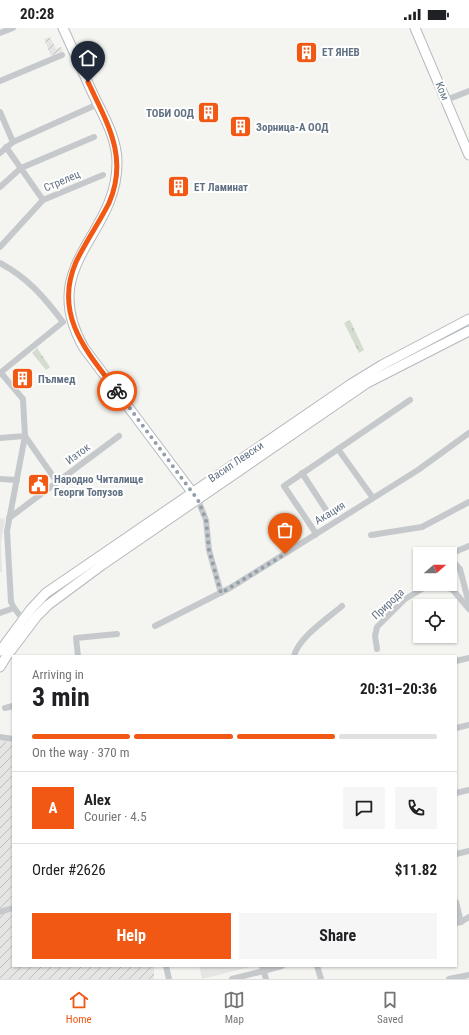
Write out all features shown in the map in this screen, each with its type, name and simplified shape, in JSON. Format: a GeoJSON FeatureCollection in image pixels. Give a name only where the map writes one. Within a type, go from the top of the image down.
{"type":"FeatureCollection","features":[{"type":"Feature","properties":{"kind":"main road"},"geometry":{"type":"LineString","coordinates":[[63,28],[110,130],[117,151],[117,176],[113,195],[80,254],[74,269],[69,291],[71,315],[77,334],[84,348],[198,500]]}},
{"type":"Feature","properties":{"kind":"main road","name":"Ком"},"geometry":{"type":"LineString","coordinates":[[415,28],[469,155]]}},
{"type":"Feature","properties":{"kind":"main road","name":"Васил Левски"},"geometry":{"type":"LineString","coordinates":[[26,623],[31,609],[46,593],[192,492],[351,384],[382,365],[466,320]]}},
{"type":"Feature","properties":{"kind":"main road","name":"Васил Левски"},"geometry":{"type":"LineString","coordinates":[[26,623],[37,616],[60,595],[102,565],[222,482],[323,415],[367,383],[469,332]]}},
{"type":"Feature","properties":{"kind":"main road"},"geometry":{"type":"LineString","coordinates":[[0,651],[26,623]]}},
{"type":"Feature","properties":{"kind":"main road"},"geometry":{"type":"LineString","coordinates":[[0,667],[26,623]]}},
{"type":"Feature","properties":{"kind":"street"},"geometry":{"type":"LineString","coordinates":[[0,33],[13,28]]}},
{"type":"Feature","properties":{"kind":"street"},"geometry":{"type":"LineString","coordinates":[[0,81],[62,55]]}},
{"type":"Feature","properties":{"kind":"street"},"geometry":{"type":"LineString","coordinates":[[446,100],[469,91]]}},
{"type":"Feature","properties":{"kind":"street"},"geometry":{"type":"LineString","coordinates":[[0,153],[13,142],[98,104]]}},
{"type":"Feature","properties":{"kind":"street"},"geometry":{"type":"LineString","coordinates":[[0,112],[13,142]]}},
{"type":"Feature","properties":{"kind":"street"},"geometry":{"type":"LineString","coordinates":[[0,187],[21,168],[94,137]]}},
{"type":"Feature","properties":{"kind":"street"},"geometry":{"type":"LineString","coordinates":[[6,147],[43,200]]}},
{"type":"Feature","properties":{"kind":"street","name":"Стрелец"},"geometry":{"type":"LineString","coordinates":[[0,247],[43,200],[103,175]]}},
{"type":"Feature","properties":{"kind":"street"},"geometry":{"type":"LineString","coordinates":[[0,263],[16,272],[41,293],[63,322],[0,373],[23,399],[25,436],[9,518],[7,544],[11,602],[26,623]]}},
{"type":"Feature","properties":{"kind":"street"},"geometry":{"type":"LineString","coordinates":[[315,535],[315,532],[284,486],[302,472],[410,400]]}},
{"type":"Feature","properties":{"kind":"street","name":"Акация"},"geometry":{"type":"LineString","coordinates":[[155,626],[221,593],[418,470],[469,433]]}},
{"type":"Feature","properties":{"kind":"street"},"geometry":{"type":"LineString","coordinates":[[0,438],[25,436]]}},
{"type":"Feature","properties":{"kind":"street"},"geometry":{"type":"LineString","coordinates":[[25,436],[58,482]]}},
{"type":"Feature","properties":{"kind":"street","name":"Изток"},"geometry":{"type":"LineString","coordinates":[[9,518],[119,436]]}},
{"type":"Feature","properties":{"kind":"street"},"geometry":{"type":"LineString","coordinates":[[338,449],[373,498]]}},
{"type":"Feature","properties":{"kind":"street"},"geometry":{"type":"LineString","coordinates":[[302,472],[330,516]]}},
{"type":"Feature","properties":{"kind":"street"},"geometry":{"type":"LineString","coordinates":[[0,479],[16,480]]}},
{"type":"Feature","properties":{"kind":"street"},"geometry":{"type":"LineString","coordinates":[[198,500],[206,520],[209,550],[221,593]]}},
{"type":"Feature","properties":{"kind":"street"},"geometry":{"type":"LineString","coordinates":[[371,535],[422,528],[469,502]]}},
{"type":"Feature","properties":{"kind":"street"},"geometry":{"type":"LineString","coordinates":[[469,546],[450,555],[451,559],[460,569],[469,604]]}},
{"type":"Feature","properties":{"kind":"street","name":"Природа"},"geometry":{"type":"LineString","coordinates":[[377,649],[375,636],[377,627],[405,599],[427,586],[445,586],[453,590],[469,609]]}},
{"type":"Feature","properties":{"kind":"street"},"geometry":{"type":"LineString","coordinates":[[294,655],[295,650],[306,637],[342,606]]}},
{"type":"Feature","properties":{"kind":"street"},"geometry":{"type":"LineString","coordinates":[[0,613],[14,608]]}},
{"type":"Feature","properties":{"kind":"street"},"geometry":{"type":"LineString","coordinates":[[78,655],[76,638],[117,634]]}},
{"type":"Feature","properties":{"kind":"street"},"geometry":{"type":"LineString","coordinates":[[457,661],[469,658]]}},
{"type":"Feature","properties":{"kind":"street"},"geometry":{"type":"LineString","coordinates":[[5,708],[12,706]]}},
{"type":"Feature","properties":{"kind":"street"},"geometry":{"type":"LineString","coordinates":[[457,728],[469,725]]}},
{"type":"Feature","properties":{"kind":"street"},"geometry":{"type":"LineString","coordinates":[[0,737],[12,739]]}},
{"type":"Feature","properties":{"kind":"street"},"geometry":{"type":"LineString","coordinates":[[457,793],[469,790]]}},
{"type":"Feature","properties":{"kind":"street"},"geometry":{"type":"LineString","coordinates":[[457,854],[469,851]]}},
{"type":"Feature","properties":{"kind":"street"},"geometry":{"type":"LineString","coordinates":[[0,912],[12,908]]}},
{"type":"Feature","properties":{"kind":"street"},"geometry":{"type":"LineString","coordinates":[[457,909],[459,923],[469,917]]}},
{"type":"Feature","properties":{"kind":"street"},"geometry":{"type":"LineString","coordinates":[[166,967],[169,979]]}},
{"type":"Feature","properties":{"kind":"street"},"geometry":{"type":"LineString","coordinates":[[317,967],[320,978]]}},
{"type":"Feature","properties":{"kind":"street"},"geometry":{"type":"LineString","coordinates":[[232,979],[263,968],[266,979]]}},
{"type":"Feature","properties":{"kind":"street"},"geometry":{"type":"LineString","coordinates":[[449,979],[469,976]]}},
{"type":"Feature","properties":{"kind":"shaded area"},"geometry":{"type":"Polygon","coordinates":[[[50,37],[56,49],[61,47],[63,51],[51,56],[44,39],[50,37]]]}},
{"type":"Feature","properties":{"kind":"shaded area"},"geometry":{"type":"Polygon","coordinates":[[[0,518],[5,519],[1,543],[2,572],[0,572],[0,518]]]}},
{"type":"Feature","properties":{"kind":"shaded area"},"geometry":{"type":"Polygon","coordinates":[[[0,740],[12,743],[12,967],[154,967],[154,979],[0,979],[0,740]]]}},
{"type":"Feature","properties":{"kind":"shaded area"},"geometry":{"type":"Polygon","coordinates":[[[199,967],[250,967],[202,979],[199,967]]]}},
{"type":"Feature","properties":{"kind":"green space"},"geometry":{"type":"Polygon","coordinates":[[[350,320],[364,350],[359,353],[344,323],[350,320]]]}},
{"type":"Feature","properties":{"kind":"green space"},"geometry":{"type":"Polygon","coordinates":[[[37,348],[50,367],[46,370],[32,353],[37,348]]]}},
{"type":"Feature","properties":{"kind":"way so far"},"geometry":{"type":"LineString","coordinates":[[117,391],[202,507],[206,520],[209,550],[221,593],[285,554]]}},
{"type":"Feature","properties":{"kind":"place","name":"ЕТ ЯНЕВ"},"geometry":{"type":"Point","coordinates":[307,52]}},
{"type":"Feature","properties":{"kind":"place","name":"ТОБИ ООД"},"geometry":{"type":"Point","coordinates":[209,113]}},
{"type":"Feature","properties":{"kind":"place","name":"Зорница-А ООД"},"geometry":{"type":"Point","coordinates":[241,127]}},
{"type":"Feature","properties":{"kind":"place","name":"ЕТ Ламинат"},"geometry":{"type":"Point","coordinates":[178,187]}},
{"type":"Feature","properties":{"kind":"place","name":"Пълмед"},"geometry":{"type":"Point","coordinates":[22,379]}},
{"type":"Feature","properties":{"kind":"place","name":"Народно Читалище Георги Топузов"},"geometry":{"type":"Point","coordinates":[38,485]}},
{"type":"Feature","properties":{"kind":"route"},"geometry":{"type":"LineString","coordinates":[[88,82],[110,130],[117,151],[117,176],[113,195],[76,263],[69,291],[69,301],[71,315],[79,339],[84,348],[117,391]]}}]}
